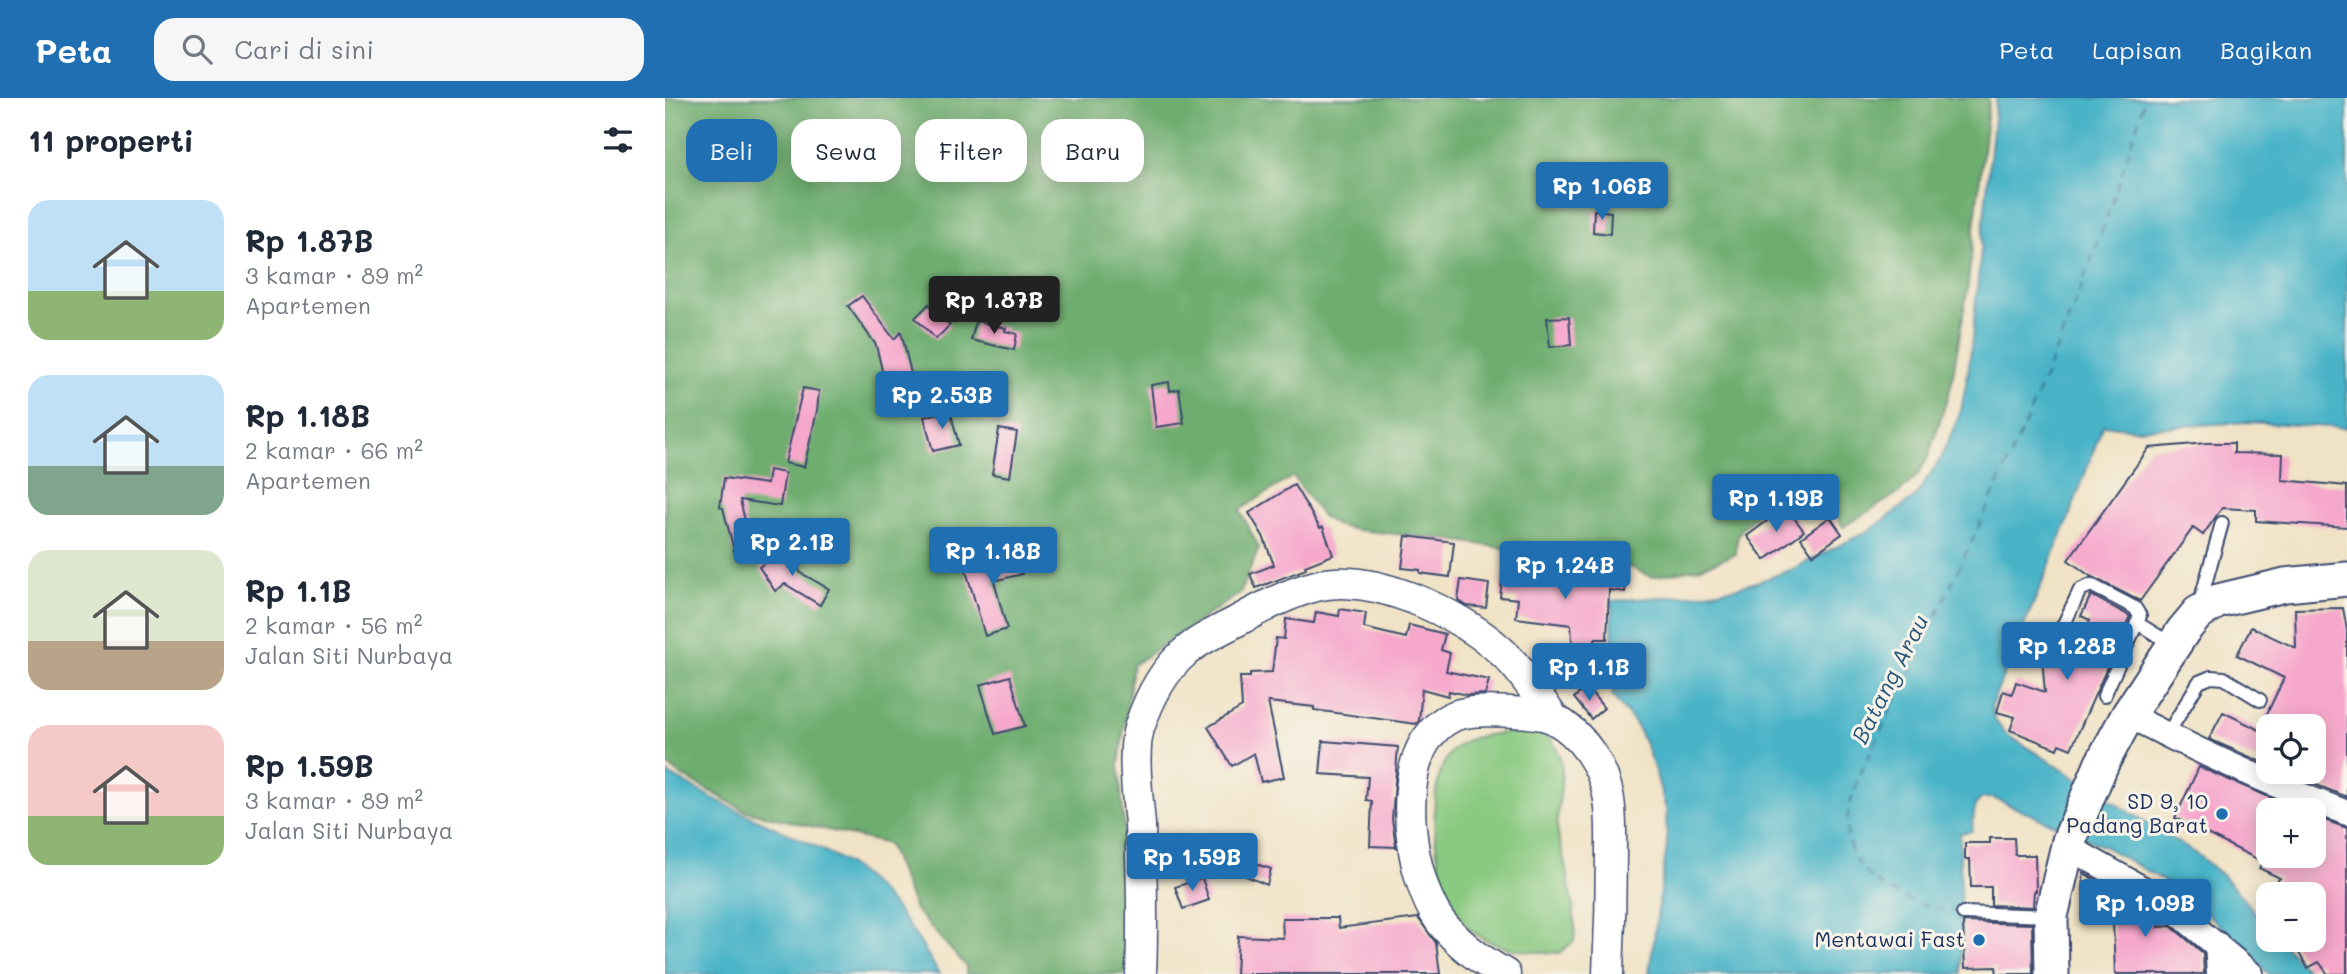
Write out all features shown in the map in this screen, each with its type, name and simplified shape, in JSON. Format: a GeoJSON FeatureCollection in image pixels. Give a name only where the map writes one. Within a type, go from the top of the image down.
{"type":"FeatureCollection","features":[{"type":"Feature","properties":{"kind":"main road"},"geometry":{"type":"LineString","coordinates":[[2052,974],[2050,916],[2068,844],[2102,763],[2116,705],[2174,645],[2197,613],[2218,601],[2285,585],[2347,579]]}},
{"type":"Feature","properties":{"kind":"street"},"geometry":{"type":"LineString","coordinates":[[1141,974],[1143,909],[1136,758],[1139,727],[1158,684],[1184,653],[1212,635],[1290,595],[1319,585],[1349,583],[1410,596],[1446,613],[1501,650],[1521,671],[1553,718],[1584,743],[1600,768],[1609,795],[1611,918],[1608,974]]}},
{"type":"Feature","properties":{"kind":"street"},"geometry":{"type":"LineString","coordinates":[[2116,705],[2167,735],[2309,799],[2347,813]]}},
{"type":"Feature","properties":{"kind":"street"},"geometry":{"type":"LineString","coordinates":[[1505,974],[1485,963],[1458,942],[1439,918],[1425,891],[1414,857],[1410,799],[1415,759],[1430,734],[1445,720],[1464,713],[1521,713],[1553,718]]}},
{"type":"Feature","properties":{"kind":"street"},"geometry":{"type":"LineString","coordinates":[[2068,844],[2161,899],[2251,974]]}},
{"type":"Feature","properties":{"kind":"street"},"geometry":{"type":"LineString","coordinates":[[2217,944],[2219,974]]}},
{"type":"Feature","properties":{"kind":"lane"},"geometry":{"type":"LineString","coordinates":[[2197,613],[2222,523]]}},
{"type":"Feature","properties":{"kind":"lane"},"geometry":{"type":"LineString","coordinates":[[2055,643],[2080,590],[2091,585],[2135,608],[2140,616],[2116,705]]}},
{"type":"Feature","properties":{"kind":"lane"},"geometry":{"type":"LineString","coordinates":[[2137,623],[2174,645]]}},
{"type":"Feature","properties":{"kind":"lane"},"geometry":{"type":"LineString","coordinates":[[2167,735],[2199,682],[2211,677],[2224,678],[2260,700]]}},
{"type":"Feature","properties":{"kind":"lane"},"geometry":{"type":"LineString","coordinates":[[1963,913],[2050,916]]}},
{"type":"Feature","properties":{"kind":"green space"},"geometry":{"type":"Polygon","coordinates":[[[665,98],[1989,98],[1967,292],[1951,386],[1929,455],[1918,475],[1900,492],[1843,527],[1826,500],[1812,489],[1806,489],[1775,503],[1747,524],[1739,535],[1736,554],[1699,568],[1651,577],[1633,568],[1335,525],[1321,515],[1293,476],[1240,510],[1259,548],[1240,593],[1133,665],[1119,764],[1129,889],[1125,974],[966,974],[966,966],[915,910],[888,844],[746,811],[684,777],[665,763],[665,98]]]}},
{"type":"Feature","properties":{"kind":"green space"},"geometry":{"type":"Polygon","coordinates":[[[1535,732],[1548,737],[1557,749],[1562,769],[1557,828],[1572,898],[1575,930],[1574,941],[1559,953],[1509,948],[1474,933],[1454,909],[1439,862],[1435,809],[1437,784],[1444,763],[1461,743],[1484,736],[1535,732]]]}},
{"type":"Feature","properties":{"kind":"water","name":"Batang Arau"},"geometry":{"type":"Polygon","coordinates":[[[1996,98],[2347,98],[2347,428],[2247,422],[2135,429],[2103,425],[2068,520],[1991,706],[1995,720],[2006,734],[2199,856],[2224,877],[2256,913],[2256,952],[2291,952],[2310,974],[2269,974],[2185,893],[2105,847],[1993,798],[1982,798],[1975,805],[1972,831],[1960,833],[1961,974],[1649,974],[1667,845],[1666,809],[1646,746],[1635,723],[1613,697],[1612,601],[1701,594],[1760,581],[1793,569],[1872,529],[1915,497],[1941,458],[1961,411],[1973,330],[1996,98]]]}},
{"type":"Feature","properties":{"kind":"water"},"geometry":{"type":"Polygon","coordinates":[[[665,772],[820,849],[856,870],[903,918],[939,974],[665,974],[665,772]]]}},
{"type":"Feature","properties":{"kind":"building"},"geometry":{"type":"Polygon","coordinates":[[[1594,210],[1611,212],[1610,234],[1593,232],[1594,210]]]}},
{"type":"Feature","properties":{"kind":"building"},"geometry":{"type":"Polygon","coordinates":[[[862,296],[894,339],[901,332],[918,402],[891,408],[876,345],[848,306],[862,296]]]}},
{"type":"Feature","properties":{"kind":"building"},"geometry":{"type":"Polygon","coordinates":[[[929,304],[950,325],[936,339],[915,318],[929,304]]]}},
{"type":"Feature","properties":{"kind":"building"},"geometry":{"type":"Polygon","coordinates":[[[1569,317],[1571,345],[1550,347],[1547,318],[1569,317]]]}},
{"type":"Feature","properties":{"kind":"building"},"geometry":{"type":"Polygon","coordinates":[[[976,321],[1006,328],[1005,331],[1017,334],[1014,350],[971,340],[976,321]]]}},
{"type":"Feature","properties":{"kind":"building"},"geometry":{"type":"Polygon","coordinates":[[[1169,382],[1170,391],[1179,389],[1184,423],[1156,427],[1151,385],[1169,382]]]}},
{"type":"Feature","properties":{"kind":"building"},"geometry":{"type":"Polygon","coordinates":[[[803,388],[819,391],[804,467],[785,463],[803,388]]]}},
{"type":"Feature","properties":{"kind":"building"},"geometry":{"type":"Polygon","coordinates":[[[950,410],[959,445],[933,451],[924,417],[950,410]]]}},
{"type":"Feature","properties":{"kind":"building"},"geometry":{"type":"Polygon","coordinates":[[[999,429],[1017,432],[1010,477],[992,474],[999,429]]]}},
{"type":"Feature","properties":{"kind":"building"},"geometry":{"type":"Polygon","coordinates":[[[2234,443],[2234,453],[2283,454],[2282,480],[2347,486],[2347,527],[2256,521],[2256,510],[2222,508],[2203,535],[2193,528],[2140,601],[2090,576],[2068,560],[2149,448],[2234,443]]]}},
{"type":"Feature","properties":{"kind":"building"},"geometry":{"type":"Polygon","coordinates":[[[769,470],[785,473],[780,506],[740,500],[753,554],[736,558],[723,508],[720,507],[724,478],[767,484],[769,470]]]}},
{"type":"Feature","properties":{"kind":"building"},"geometry":{"type":"Polygon","coordinates":[[[1294,485],[1320,528],[1323,527],[1333,555],[1305,566],[1306,569],[1256,588],[1250,574],[1274,565],[1263,536],[1249,513],[1294,485]]]}},
{"type":"Feature","properties":{"kind":"building"},"geometry":{"type":"Polygon","coordinates":[[[1786,507],[1804,531],[1765,560],[1747,536],[1786,507]]]}},
{"type":"Feature","properties":{"kind":"building"},"geometry":{"type":"Polygon","coordinates":[[[1830,517],[1842,534],[1813,555],[1801,538],[1830,517]]]}},
{"type":"Feature","properties":{"kind":"building"},"geometry":{"type":"Polygon","coordinates":[[[1406,536],[1454,542],[1450,577],[1402,568],[1406,536]]]}},
{"type":"Feature","properties":{"kind":"building"},"geometry":{"type":"Polygon","coordinates":[[[1015,543],[1022,574],[994,581],[1007,629],[985,636],[965,567],[1002,558],[999,547],[1015,543]]]}},
{"type":"Feature","properties":{"kind":"building"},"geometry":{"type":"Polygon","coordinates":[[[785,549],[801,573],[829,589],[820,605],[785,584],[775,591],[759,567],[785,549]]]}},
{"type":"Feature","properties":{"kind":"building"},"geometry":{"type":"Polygon","coordinates":[[[1512,558],[1627,573],[1625,592],[1609,590],[1607,639],[1595,639],[1598,670],[1574,672],[1571,625],[1516,618],[1518,599],[1500,597],[1503,571],[1511,572],[1512,558]]]}},
{"type":"Feature","properties":{"kind":"building"},"geometry":{"type":"Polygon","coordinates":[[[1461,580],[1489,584],[1486,608],[1467,606],[1458,600],[1461,580]]]}},
{"type":"Feature","properties":{"kind":"building"},"geometry":{"type":"Polygon","coordinates":[[[2091,595],[2130,616],[2071,749],[2059,744],[2057,749],[2010,730],[2015,717],[1997,712],[2003,691],[2012,694],[2016,682],[2045,692],[2042,659],[2075,656],[2090,620],[2081,616],[2091,595]]]}},
{"type":"Feature","properties":{"kind":"building"},"geometry":{"type":"Polygon","coordinates":[[[2343,608],[2347,630],[2347,797],[2314,784],[2326,784],[2326,714],[2267,714],[2284,678],[2237,655],[2251,627],[2296,648],[2295,609],[2343,608]]]}},
{"type":"Feature","properties":{"kind":"building"},"geometry":{"type":"Polygon","coordinates":[[[1340,609],[1366,613],[1364,628],[1406,638],[1409,625],[1445,634],[1441,650],[1450,653],[1446,671],[1489,680],[1485,694],[1467,695],[1449,691],[1448,696],[1422,689],[1419,721],[1416,724],[1268,702],[1284,777],[1261,782],[1254,753],[1232,766],[1208,727],[1242,707],[1240,677],[1250,677],[1250,673],[1272,672],[1276,638],[1284,639],[1286,619],[1314,623],[1316,612],[1339,616],[1340,609]]]}},
{"type":"Feature","properties":{"kind":"building"},"geometry":{"type":"Polygon","coordinates":[[[1010,676],[1025,726],[995,734],[980,685],[1010,676]]]}},
{"type":"Feature","properties":{"kind":"building"},"geometry":{"type":"Polygon","coordinates":[[[1587,687],[1604,708],[1591,719],[1574,698],[1587,687]]]}},
{"type":"Feature","properties":{"kind":"building"},"geometry":{"type":"Polygon","coordinates":[[[2223,712],[2256,728],[2256,760],[2209,739],[2223,712]]]}},
{"type":"Feature","properties":{"kind":"building"},"geometry":{"type":"Polygon","coordinates":[[[1323,741],[1398,747],[1392,819],[1396,847],[1370,846],[1372,801],[1366,800],[1368,777],[1320,774],[1323,741]]]}},
{"type":"Feature","properties":{"kind":"building"},"geometry":{"type":"Polygon","coordinates":[[[2199,767],[2271,798],[2256,798],[2256,858],[2175,818],[2199,767]]]}},
{"type":"Feature","properties":{"kind":"building"},"geometry":{"type":"Polygon","coordinates":[[[2326,821],[2347,828],[2347,974],[2328,974],[2319,962],[2308,968],[2298,952],[2326,952],[2326,882],[2276,882],[2280,878],[2259,868],[2326,868],[2326,821]]]}},
{"type":"Feature","properties":{"kind":"building"},"geometry":{"type":"Polygon","coordinates":[[[1990,838],[2014,838],[2015,855],[2035,855],[2036,891],[2033,907],[1991,905],[1991,887],[1971,887],[1970,859],[1965,859],[1965,843],[1990,843],[1990,838]]]}},
{"type":"Feature","properties":{"kind":"building"},"geometry":{"type":"Polygon","coordinates":[[[1232,844],[1253,853],[1250,862],[1271,869],[1267,885],[1217,864],[1221,853],[1227,855],[1232,844]]]}},
{"type":"Feature","properties":{"kind":"building"},"geometry":{"type":"Polygon","coordinates":[[[2083,873],[2153,911],[2162,919],[2158,927],[2171,926],[2203,953],[2204,974],[2115,974],[2112,895],[2084,896],[2083,873]]]}},
{"type":"Feature","properties":{"kind":"building"},"geometry":{"type":"Polygon","coordinates":[[[1202,878],[1209,900],[1183,909],[1175,887],[1202,878]]]}},
{"type":"Feature","properties":{"kind":"building"},"geometry":{"type":"Polygon","coordinates":[[[1282,918],[1338,918],[1339,928],[1418,918],[1436,943],[1440,974],[1236,974],[1238,936],[1283,938],[1282,918]]]}},
{"type":"Feature","properties":{"kind":"building"},"geometry":{"type":"Polygon","coordinates":[[[1963,922],[2032,924],[2033,974],[1997,974],[1996,967],[1965,968],[1963,922]]]}},
{"type":"Feature","properties":{"kind":"ferry route"},"geometry":{"type":"LineString","coordinates":[[1959,912],[1902,897],[1869,876],[1857,861],[1849,844],[1849,810],[1861,772],[1980,524],[2053,357],[2118,185],[2145,98]]}},
{"type":"Feature","properties":{"kind":"place","name":"SD 9, 10 Padang Barat"},"geometry":{"type":"Point","coordinates":[2222,814]}},
{"type":"Feature","properties":{"kind":"place","name":"Mentawai Fast"},"geometry":{"type":"Point","coordinates":[1979,940]}}]}
